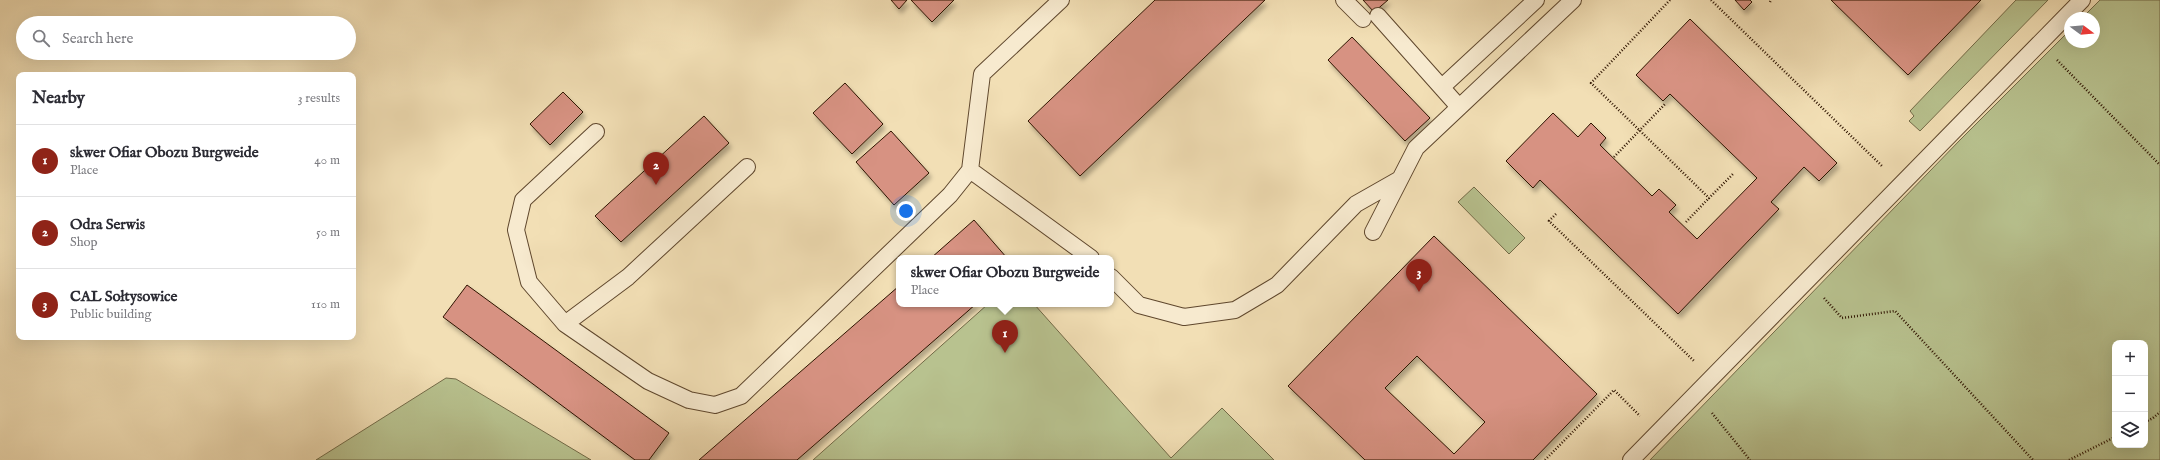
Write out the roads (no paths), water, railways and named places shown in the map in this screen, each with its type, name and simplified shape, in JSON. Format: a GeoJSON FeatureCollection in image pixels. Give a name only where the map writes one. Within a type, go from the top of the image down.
{"type":"FeatureCollection","features":[{"type":"Feature","properties":{"kind":"lane"},"geometry":{"type":"LineString","coordinates":[[596,132],[523,200],[516,230],[529,282],[565,324],[648,381],[689,400],[715,405],[740,396],[950,195],[970,170],[982,74],[1061,0]]}},
{"type":"Feature","properties":{"kind":"lane"},"geometry":{"type":"LineString","coordinates":[[1344,0],[1370,18],[1460,106]]}},
{"type":"Feature","properties":{"kind":"lane"},"geometry":{"type":"LineString","coordinates":[[1442,87],[1536,0]]}},
{"type":"Feature","properties":{"kind":"lane"},"geometry":{"type":"LineString","coordinates":[[1373,232],[1416,148],[1573,0]]}},
{"type":"Feature","properties":{"kind":"lane"},"geometry":{"type":"LineString","coordinates":[[1632,460],[2082,0]]}},
{"type":"Feature","properties":{"kind":"lane"},"geometry":{"type":"LineString","coordinates":[[565,324],[628,277],[747,167]]}},
{"type":"Feature","properties":{"kind":"lane"},"geometry":{"type":"LineString","coordinates":[[970,170],[1087,255]]}},
{"type":"Feature","properties":{"kind":"lane"},"geometry":{"type":"LineString","coordinates":[[1114,280],[1139,304],[1184,317],[1235,310],[1277,285],[1356,204],[1400,179]]}},
{"type":"Feature","properties":{"kind":"place","name":"Odra Serwis"},"geometry":{"type":"Point","coordinates":[656,185]}},
{"type":"Feature","properties":{"kind":"place","name":"CAL Sołtysowice"},"geometry":{"type":"Point","coordinates":[1419,292]}},
{"type":"Feature","properties":{"kind":"place","name":"skwer Ofiar Obozu Burgweide"},"geometry":{"type":"Point","coordinates":[1005,353]}}]}
